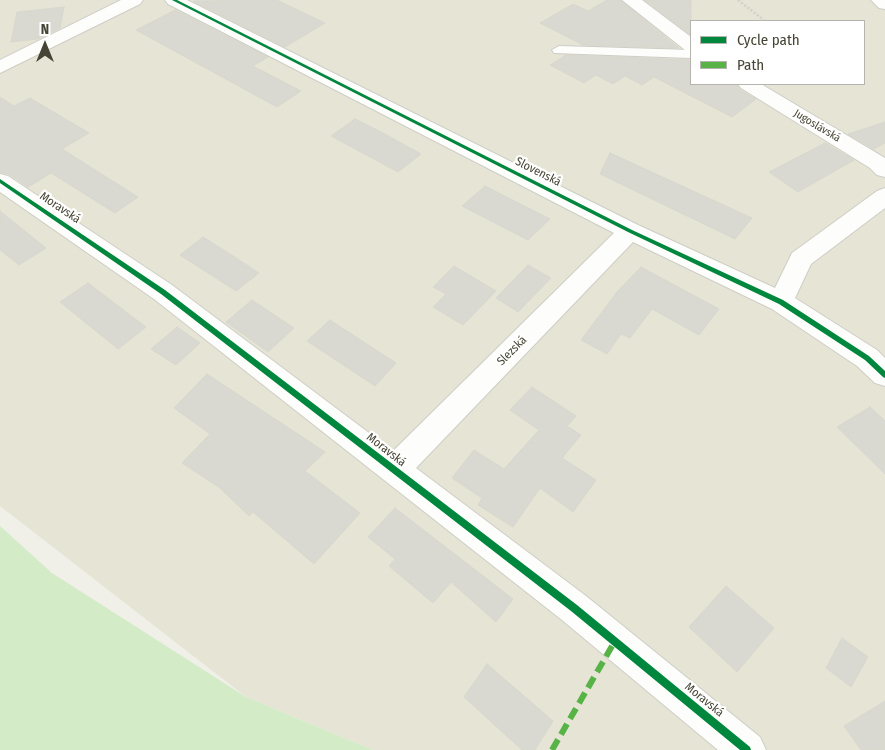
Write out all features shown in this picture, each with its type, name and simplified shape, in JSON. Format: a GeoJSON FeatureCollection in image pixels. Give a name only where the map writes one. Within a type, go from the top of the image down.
{"type":"FeatureCollection","features":[{"type":"Feature","properties":{"kind":"street"},"geometry":{"type":"LineString","coordinates":[[0,67],[134,0]]}},
{"type":"Feature","properties":{"kind":"street","name":"Slovenská"},"geometry":{"type":"LineString","coordinates":[[174,0],[630,231],[781,302],[867,358],[885,375]]}},
{"type":"Feature","properties":{"kind":"street"},"geometry":{"type":"LineString","coordinates":[[632,0],[690,45]]}},
{"type":"Feature","properties":{"kind":"street"},"geometry":{"type":"LineString","coordinates":[[880,0],[885,4]]}},
{"type":"Feature","properties":{"kind":"street","name":"Jugoslávská"},"geometry":{"type":"LineString","coordinates":[[750,85],[878,163],[885,170]]}},
{"type":"Feature","properties":{"kind":"street","name":"Moravská"},"geometry":{"type":"LineString","coordinates":[[0,181],[163,292],[574,608],[747,750]]}},
{"type":"Feature","properties":{"kind":"street"},"geometry":{"type":"LineString","coordinates":[[781,302],[801,259],[885,196]]}},
{"type":"Feature","properties":{"kind":"street","name":"Slezská"},"geometry":{"type":"LineString","coordinates":[[394,470],[630,231]]}},
{"type":"Feature","properties":{"kind":"lane"},"geometry":{"type":"LineString","coordinates":[[559,50],[690,54]]}},
{"type":"Feature","properties":{"kind":"path"},"geometry":{"type":"LineString","coordinates":[[738,0],[764,20]]}},
{"type":"Feature","properties":{"kind":"shaded area"},"geometry":{"type":"Polygon","coordinates":[[[0,0],[885,0],[885,750],[373,750],[246,697],[0,506],[0,0]]]}},
{"type":"Feature","properties":{"kind":"green space"},"geometry":{"type":"Polygon","coordinates":[[[0,526],[52,573],[246,697],[373,750],[0,750],[0,526]]]}},
{"type":"Feature","properties":{"kind":"building"},"geometry":{"type":"Polygon","coordinates":[[[277,0],[325,23],[285,47],[193,1],[277,0]]]}},
{"type":"Feature","properties":{"kind":"building"},"geometry":{"type":"Polygon","coordinates":[[[607,0],[620,0],[679,48],[583,45],[540,23],[573,4],[588,11],[607,0]]]}},
{"type":"Feature","properties":{"kind":"building"},"geometry":{"type":"Polygon","coordinates":[[[645,0],[691,0],[690,34],[645,0]]]}},
{"type":"Feature","properties":{"kind":"building"},"geometry":{"type":"Polygon","coordinates":[[[64,7],[60,28],[37,39],[11,42],[17,12],[64,7]]]}},
{"type":"Feature","properties":{"kind":"building"},"geometry":{"type":"Polygon","coordinates":[[[175,10],[268,57],[253,66],[301,91],[277,107],[136,30],[175,10]]]}},
{"type":"Feature","properties":{"kind":"building"},"geometry":{"type":"Polygon","coordinates":[[[566,55],[690,60],[690,85],[737,85],[740,90],[756,99],[732,117],[654,77],[642,85],[625,76],[613,84],[596,75],[584,83],[550,65],[566,55]]]}},
{"type":"Feature","properties":{"kind":"building"},"geometry":{"type":"Polygon","coordinates":[[[0,97],[14,106],[30,98],[89,133],[62,149],[138,197],[115,213],[51,173],[28,187],[9,174],[0,172],[0,97]]]}},
{"type":"Feature","properties":{"kind":"building"},"geometry":{"type":"Polygon","coordinates":[[[355,119],[421,154],[398,172],[331,136],[355,119]]]}},
{"type":"Feature","properties":{"kind":"building"},"geometry":{"type":"Polygon","coordinates":[[[885,122],[885,143],[874,149],[848,134],[885,122]]]}},
{"type":"Feature","properties":{"kind":"building"},"geometry":{"type":"Polygon","coordinates":[[[825,143],[854,160],[798,192],[769,172],[825,143]]]}},
{"type":"Feature","properties":{"kind":"building"},"geometry":{"type":"Polygon","coordinates":[[[610,153],[752,218],[735,239],[600,174],[610,153]]]}},
{"type":"Feature","properties":{"kind":"building"},"geometry":{"type":"Polygon","coordinates":[[[485,186],[550,219],[528,240],[462,206],[485,186]]]}},
{"type":"Feature","properties":{"kind":"building"},"geometry":{"type":"Polygon","coordinates":[[[0,211],[46,248],[19,265],[0,250],[0,211]]]}},
{"type":"Feature","properties":{"kind":"building"},"geometry":{"type":"Polygon","coordinates":[[[203,237],[259,273],[236,291],[180,255],[203,237]]]}},
{"type":"Feature","properties":{"kind":"building"},"geometry":{"type":"Polygon","coordinates":[[[528,265],[551,278],[518,312],[496,298],[528,265]]]}},
{"type":"Feature","properties":{"kind":"building"},"geometry":{"type":"Polygon","coordinates":[[[454,266],[496,291],[463,325],[433,307],[446,294],[433,287],[454,266]]]}},
{"type":"Feature","properties":{"kind":"building"},"geometry":{"type":"Polygon","coordinates":[[[641,267],[719,309],[699,335],[652,309],[630,338],[621,334],[607,354],[581,340],[617,292],[641,267]]]}},
{"type":"Feature","properties":{"kind":"building"},"geometry":{"type":"Polygon","coordinates":[[[88,283],[146,327],[118,349],[60,302],[88,283]]]}},
{"type":"Feature","properties":{"kind":"building"},"geometry":{"type":"Polygon","coordinates":[[[252,300],[294,328],[268,352],[226,322],[252,300]]]}},
{"type":"Feature","properties":{"kind":"building"},"geometry":{"type":"Polygon","coordinates":[[[330,320],[396,363],[375,386],[307,341],[330,320]]]}},
{"type":"Feature","properties":{"kind":"building"},"geometry":{"type":"Polygon","coordinates":[[[177,327],[200,343],[176,365],[151,349],[177,327]]]}},
{"type":"Feature","properties":{"kind":"building"},"geometry":{"type":"Polygon","coordinates":[[[207,374],[325,452],[305,471],[360,513],[314,564],[253,512],[249,516],[220,488],[182,463],[210,434],[174,408],[207,374]]]}},
{"type":"Feature","properties":{"kind":"building"},"geometry":{"type":"Polygon","coordinates":[[[532,387],[576,416],[567,426],[581,435],[562,458],[596,480],[573,512],[540,488],[513,527],[478,505],[482,498],[452,478],[474,450],[504,469],[539,430],[510,410],[532,387]]]}},
{"type":"Feature","properties":{"kind":"building"},"geometry":{"type":"Polygon","coordinates":[[[870,407],[885,421],[885,474],[837,427],[870,407]]]}},
{"type":"Feature","properties":{"kind":"building"},"geometry":{"type":"Polygon","coordinates":[[[395,508],[513,599],[496,622],[451,582],[433,603],[389,566],[395,559],[368,537],[395,508]]]}},
{"type":"Feature","properties":{"kind":"building"},"geometry":{"type":"Polygon","coordinates":[[[726,586],[774,628],[737,672],[689,627],[726,586]]]}},
{"type":"Feature","properties":{"kind":"building"},"geometry":{"type":"Polygon","coordinates":[[[842,638],[868,657],[851,687],[826,668],[842,638]]]}},
{"type":"Feature","properties":{"kind":"building"},"geometry":{"type":"Polygon","coordinates":[[[487,664],[553,721],[535,750],[522,750],[464,697],[487,664]]]}},
{"type":"Feature","properties":{"kind":"building"},"geometry":{"type":"Polygon","coordinates":[[[885,701],[885,750],[861,750],[844,726],[885,701]]]}},
{"type":"Feature","properties":{"kind":"marked path"},"geometry":{"type":"LineString","coordinates":[[552,750],[615,641]]}},
{"type":"Feature","properties":{"kind":"cycle path"},"geometry":{"type":"LineString","coordinates":[[174,0],[630,231],[781,302],[867,358],[885,375]]}},
{"type":"Feature","properties":{"kind":"cycle path"},"geometry":{"type":"LineString","coordinates":[[0,181],[163,292],[574,608],[747,750]]}}]}
